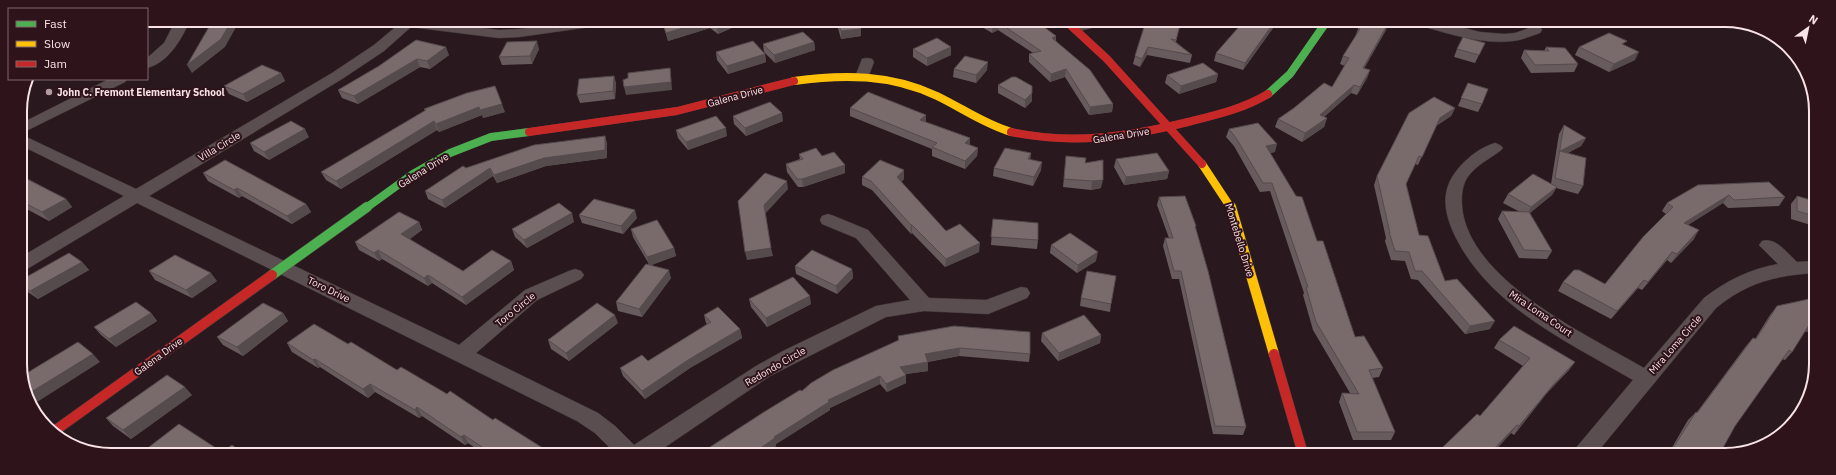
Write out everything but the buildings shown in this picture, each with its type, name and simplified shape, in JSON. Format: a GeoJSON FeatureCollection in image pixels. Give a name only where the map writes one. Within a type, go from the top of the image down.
{"type":"FeatureCollection","features":[{"type":"Feature","properties":{"kind":"street"},"geometry":{"type":"LineString","coordinates":[[148,63],[164,52],[177,37],[181,27]]}},
{"type":"Feature","properties":{"kind":"street","name":"Villa Circle"},"geometry":{"type":"LineString","coordinates":[[27,261],[337,76],[379,48],[404,27]]}},
{"type":"Feature","properties":{"kind":"street"},"geometry":{"type":"LineString","coordinates":[[448,27],[500,34],[559,27]]}},
{"type":"Feature","properties":{"kind":"street","name":"Montebello Drive"},"geometry":{"type":"LineString","coordinates":[[1073,27],[1168,127],[1214,178],[1230,204],[1301,448]]}},
{"type":"Feature","properties":{"kind":"street","name":"Galena Drive"},"geometry":{"type":"LineString","coordinates":[[58,429],[413,174],[450,153],[485,139],[535,130],[611,122],[677,111],[809,78],[845,76],[862,77],[912,85],[934,95],[983,122],[1028,136],[1053,140],[1102,140],[1168,127],[1230,111],[1262,98],[1285,80],[1323,27]]}},
{"type":"Feature","properties":{"kind":"street"},"geometry":{"type":"LineString","coordinates":[[1444,27],[1490,36],[1513,37],[1535,30]]}},
{"type":"Feature","properties":{"kind":"street"},"geometry":{"type":"LineString","coordinates":[[862,77],[867,62]]}},
{"type":"Feature","properties":{"kind":"street"},"geometry":{"type":"LineString","coordinates":[[27,126],[118,80]]}},
{"type":"Feature","properties":{"kind":"street","name":"Toro Drive"},"geometry":{"type":"LineString","coordinates":[[27,142],[462,354],[596,421],[623,448]]}},
{"type":"Feature","properties":{"kind":"street","name":"Mira Loma Court"},"geometry":{"type":"LineString","coordinates":[[1495,148],[1475,161],[1466,169],[1455,186],[1453,200],[1455,215],[1460,231],[1481,266],[1495,281],[1518,300],[1549,322],[1646,378]]}},
{"type":"Feature","properties":{"kind":"street"},"geometry":{"type":"LineString","coordinates":[[828,220],[862,234],[924,304]]}},
{"type":"Feature","properties":{"kind":"street"},"geometry":{"type":"LineString","coordinates":[[1768,245],[1792,267]]}},
{"type":"Feature","properties":{"kind":"street","name":"Mira Loma Circle"},"geometry":{"type":"LineString","coordinates":[[1588,448],[1710,303],[1724,291],[1743,280],[1765,273],[1792,267],[1809,267]]}},
{"type":"Feature","properties":{"kind":"street","name":"Toro Circle"},"geometry":{"type":"LineString","coordinates":[[462,354],[530,295],[575,275]]}},
{"type":"Feature","properties":{"kind":"street","name":"Redondo Circle"},"geometry":{"type":"LineString","coordinates":[[647,448],[763,371],[790,356],[882,311],[924,304],[988,307],[1021,293]]}},
{"type":"Feature","properties":{"kind":"traffic: fast"},"geometry":{"type":"LineString","coordinates":[[1268,94],[1290,74],[1323,27]]}},
{"type":"Feature","properties":{"kind":"traffic: fast"},"geometry":{"type":"LineString","coordinates":[[272,275],[413,174],[450,153],[491,137],[529,132]]}},
{"type":"Feature","properties":{"kind":"traffic: slow"},"geometry":{"type":"LineString","coordinates":[[794,81],[812,78],[849,76],[885,79],[903,83],[920,88],[982,121],[1011,132]]}},
{"type":"Feature","properties":{"kind":"traffic: slow"},"geometry":{"type":"LineString","coordinates":[[1202,164],[1230,204],[1274,354]]}},
{"type":"Feature","properties":{"kind":"traffic: jam"},"geometry":{"type":"LineString","coordinates":[[1073,27],[1107,59],[1202,164]]}},
{"type":"Feature","properties":{"kind":"traffic: jam"},"geometry":{"type":"LineString","coordinates":[[529,132],[677,111],[794,81]]}},
{"type":"Feature","properties":{"kind":"traffic: jam"},"geometry":{"type":"LineString","coordinates":[[1011,132],[1034,137],[1079,140],[1124,135],[1221,113],[1250,104],[1268,94]]}},
{"type":"Feature","properties":{"kind":"traffic: jam"},"geometry":{"type":"LineString","coordinates":[[58,429],[272,275]]}},
{"type":"Feature","properties":{"kind":"traffic: jam"},"geometry":{"type":"LineString","coordinates":[[1274,354],[1301,448]]}},
{"type":"Feature","properties":{"kind":"place","name":"John C. Fremont Elementary School"},"geometry":{"type":"Point","coordinates":[49,92]}}]}
